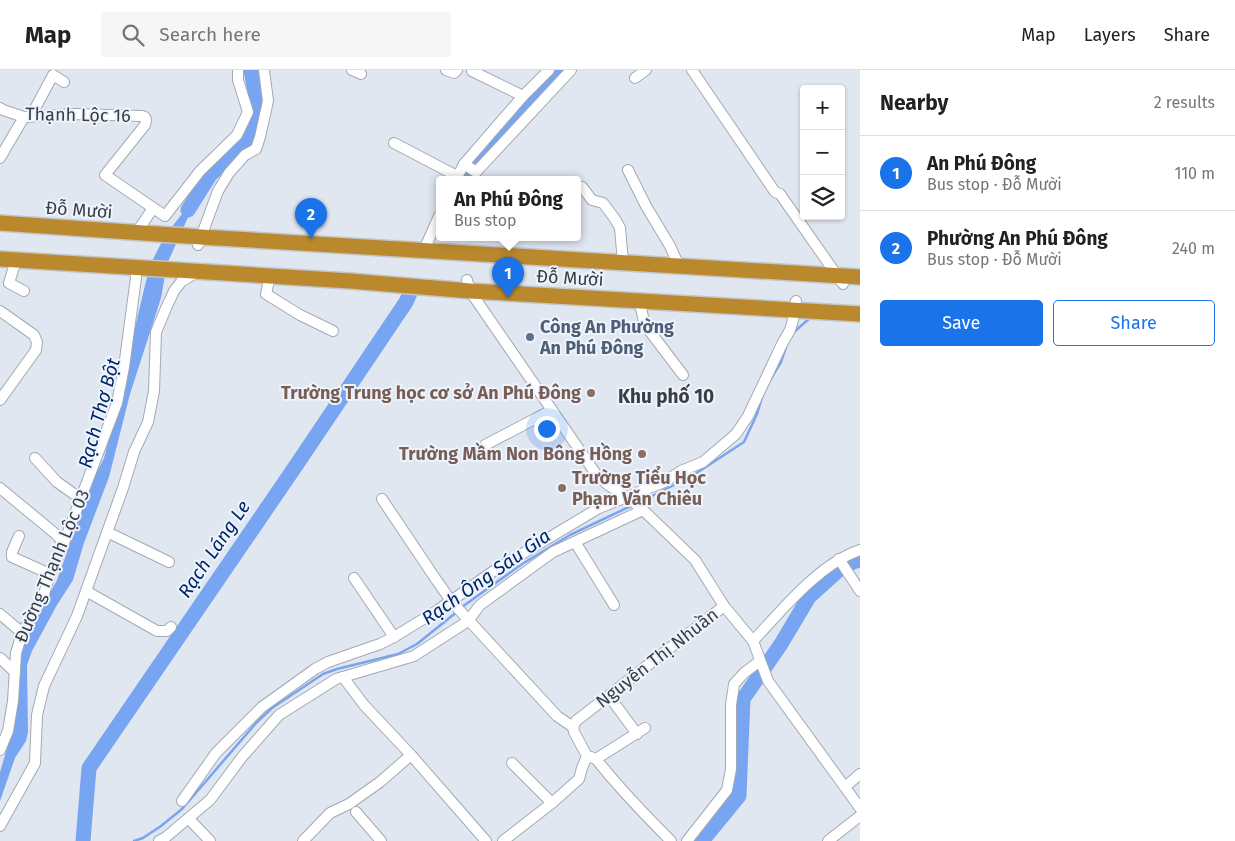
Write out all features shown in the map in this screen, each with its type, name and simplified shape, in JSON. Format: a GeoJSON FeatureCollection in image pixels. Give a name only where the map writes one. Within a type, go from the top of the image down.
{"type":"FeatureCollection","features":[{"type":"Feature","properties":{"kind":"highway","name":"Đỗ Mười"},"geometry":{"type":"LineString","coordinates":[[0,223],[145,236]]}},
{"type":"Feature","properties":{"kind":"highway","name":"Đỗ Mười"},"geometry":{"type":"LineString","coordinates":[[0,232],[145,236]]}},
{"type":"Feature","properties":{"kind":"highway"},"geometry":{"type":"LineString","coordinates":[[145,236],[198,239]]}},
{"type":"Feature","properties":{"kind":"highway","name":"Đỗ Mười"},"geometry":{"type":"LineString","coordinates":[[198,239],[623,262],[840,280],[860,285]]}},
{"type":"Feature","properties":{"kind":"highway","name":"Đỗ Mười"},"geometry":{"type":"LineString","coordinates":[[198,239],[840,280],[860,277]]}},
{"type":"Feature","properties":{"kind":"highway"},"geometry":{"type":"LineString","coordinates":[[0,251],[140,265]]}},
{"type":"Feature","properties":{"kind":"highway"},"geometry":{"type":"LineString","coordinates":[[0,259],[193,268]]}},
{"type":"Feature","properties":{"kind":"highway","name":"Đỗ Mười"},"geometry":{"type":"LineString","coordinates":[[193,268],[270,276],[468,286],[639,300],[860,305]]}},
{"type":"Feature","properties":{"kind":"highway","name":"Đỗ Mười"},"geometry":{"type":"LineString","coordinates":[[193,268],[795,305],[860,314]]}},
{"type":"Feature","properties":{"kind":"street"},"geometry":{"type":"LineString","coordinates":[[145,236],[153,208],[165,216],[200,171],[237,135],[248,112],[238,80],[238,70]]}},
{"type":"Feature","properties":{"kind":"street"},"geometry":{"type":"LineString","coordinates":[[198,239],[218,191],[229,173],[245,155],[256,149],[268,101],[264,70]]}},
{"type":"Feature","properties":{"kind":"street"},"geometry":{"type":"LineString","coordinates":[[446,70],[454,73],[457,70]]}},
{"type":"Feature","properties":{"kind":"street"},"geometry":{"type":"LineString","coordinates":[[472,70],[523,96]]}},
{"type":"Feature","properties":{"kind":"street"},"geometry":{"type":"LineString","coordinates":[[464,164],[476,172],[572,70]]}},
{"type":"Feature","properties":{"kind":"street"},"geometry":{"type":"LineString","coordinates":[[635,78],[646,70]]}},
{"type":"Feature","properties":{"kind":"street"},"geometry":{"type":"LineString","coordinates":[[692,70],[774,192],[780,194],[840,280]]}},
{"type":"Feature","properties":{"kind":"street"},"geometry":{"type":"LineString","coordinates":[[457,176],[464,164],[547,71]]}},
{"type":"Feature","properties":{"kind":"street"},"geometry":{"type":"LineString","coordinates":[[0,158],[53,76],[64,82]]}},
{"type":"Feature","properties":{"kind":"street","name":"Thạnh Lộc 16"},"geometry":{"type":"LineString","coordinates":[[0,108],[27,116],[77,114],[145,117],[145,125],[105,174],[153,208]]}},
{"type":"Feature","properties":{"kind":"street"},"geometry":{"type":"LineString","coordinates":[[394,143],[452,176]]}},
{"type":"Feature","properties":{"kind":"street"},"geometry":{"type":"LineString","coordinates":[[628,170],[679,266]]}},
{"type":"Feature","properties":{"kind":"street"},"geometry":{"type":"LineString","coordinates":[[582,187],[592,200],[603,204],[620,228],[623,262]]}},
{"type":"Feature","properties":{"kind":"street"},"geometry":{"type":"LineString","coordinates":[[424,250],[436,223]]}},
{"type":"Feature","properties":{"kind":"street"},"geometry":{"type":"LineString","coordinates":[[16,260],[9,283],[24,291]]}},
{"type":"Feature","properties":{"kind":"street","name":"Đường Thạnh Lộc 03"},"geometry":{"type":"LineString","coordinates":[[0,750],[8,731],[13,701],[16,653],[21,632],[27,625],[44,594],[50,574],[62,548],[117,403],[124,367],[136,278],[140,265]]}},
{"type":"Feature","properties":{"kind":"street"},"geometry":{"type":"LineString","coordinates":[[0,826],[35,763],[37,715],[44,686],[77,616],[134,452],[148,422],[154,390],[156,332],[174,291],[193,268]]}},
{"type":"Feature","properties":{"kind":"street"},"geometry":{"type":"LineString","coordinates":[[270,276],[266,294],[300,315],[333,331]]}},
{"type":"Feature","properties":{"kind":"street","name":"Nguyễn Thị Nhuần"},"geometry":{"type":"LineString","coordinates":[[468,286],[596,474],[635,504],[695,560],[724,606],[576,721],[573,727]]}},
{"type":"Feature","properties":{"kind":"street"},"geometry":{"type":"LineString","coordinates":[[639,300],[645,325],[683,375]]}},
{"type":"Feature","properties":{"kind":"street"},"geometry":{"type":"LineString","coordinates":[[166,839],[210,800],[242,757],[279,715],[336,679],[414,656],[467,619],[480,605],[553,552],[574,542],[635,504],[681,471],[703,462],[736,434],[748,416],[790,330],[795,305]]}},
{"type":"Feature","properties":{"kind":"street"},"geometry":{"type":"LineString","coordinates":[[0,311],[34,335],[37,342],[36,350],[0,400]]}},
{"type":"Feature","properties":{"kind":"street"},"geometry":{"type":"LineString","coordinates":[[485,445],[552,410]]}},
{"type":"Feature","properties":{"kind":"street"},"geometry":{"type":"LineString","coordinates":[[35,458],[57,482],[81,499]]}},
{"type":"Feature","properties":{"kind":"street"},"geometry":{"type":"LineString","coordinates":[[0,488],[58,536],[62,542],[62,548]]}},
{"type":"Feature","properties":{"kind":"street"},"geometry":{"type":"LineString","coordinates":[[382,499],[452,602],[557,716],[573,727],[574,732],[592,758],[672,841]]}},
{"type":"Feature","properties":{"kind":"street"},"geometry":{"type":"LineString","coordinates":[[182,801],[216,753],[262,707],[315,669],[328,662],[380,644],[394,637],[452,602],[496,570],[599,508],[635,504]]}},
{"type":"Feature","properties":{"kind":"street"},"geometry":{"type":"LineString","coordinates":[[107,532],[169,562]]}},
{"type":"Feature","properties":{"kind":"street"},"geometry":{"type":"LineString","coordinates":[[19,536],[12,552],[12,557],[50,574]]}},
{"type":"Feature","properties":{"kind":"street"},"geometry":{"type":"LineString","coordinates":[[574,542],[614,605]]}},
{"type":"Feature","properties":{"kind":"street"},"geometry":{"type":"LineString","coordinates":[[753,640],[805,586],[860,550]]}},
{"type":"Feature","properties":{"kind":"street"},"geometry":{"type":"LineString","coordinates":[[841,562],[860,591]]}},
{"type":"Feature","properties":{"kind":"street"},"geometry":{"type":"LineString","coordinates":[[354,578],[394,637]]}},
{"type":"Feature","properties":{"kind":"street"},"geometry":{"type":"LineString","coordinates":[[86,591],[157,631],[167,631],[171,627]]}},
{"type":"Feature","properties":{"kind":"street"},"geometry":{"type":"LineString","coordinates":[[724,606],[753,640],[768,681],[860,808]]}},
{"type":"Feature","properties":{"kind":"street"},"geometry":{"type":"LineString","coordinates":[[0,614],[21,632]]}},
{"type":"Feature","properties":{"kind":"street"},"geometry":{"type":"LineString","coordinates":[[0,658],[15,672]]}},
{"type":"Feature","properties":{"kind":"street"},"geometry":{"type":"LineString","coordinates":[[687,841],[728,790],[731,769],[731,705],[734,684],[744,673],[761,663]]}},
{"type":"Feature","properties":{"kind":"street"},"geometry":{"type":"LineString","coordinates":[[344,677],[364,705],[411,755],[486,841]]}},
{"type":"Feature","properties":{"kind":"street"},"geometry":{"type":"LineString","coordinates":[[503,841],[552,803],[579,779],[582,768],[592,758],[641,731],[609,696]]}},
{"type":"Feature","properties":{"kind":"street"},"geometry":{"type":"LineString","coordinates":[[302,841],[330,813],[349,804],[380,782],[411,755]]}},
{"type":"Feature","properties":{"kind":"street"},"geometry":{"type":"LineString","coordinates":[[512,763],[552,803]]}},
{"type":"Feature","properties":{"kind":"street"},"geometry":{"type":"LineString","coordinates":[[845,787],[860,774]]}},
{"type":"Feature","properties":{"kind":"street"},"geometry":{"type":"LineString","coordinates":[[356,812],[381,841]]}},
{"type":"Feature","properties":{"kind":"street"},"geometry":{"type":"LineString","coordinates":[[828,841],[860,816]]}},
{"type":"Feature","properties":{"kind":"street"},"geometry":{"type":"LineString","coordinates":[[189,819],[210,841]]}},
{"type":"Feature","properties":{"kind":"water"},"geometry":{"type":"Polygon","coordinates":[[[199,193],[167,264],[161,298],[130,394],[109,477],[84,543],[73,580],[32,651],[27,665],[28,732],[26,741],[15,758],[0,801],[0,772],[10,738],[21,640],[57,580],[93,480],[104,458],[116,413],[122,378],[153,259],[166,234],[199,193]]]}},
{"type":"Feature","properties":{"kind":"waterway","name":"Rạch Thợ Bột"},"geometry":{"type":"LineString","coordinates":[[188,210],[210,175],[242,146],[256,127],[258,107],[251,70]]}},
{"type":"Feature","properties":{"kind":"waterway","name":"Rạch Láng Le"},"geometry":{"type":"LineString","coordinates":[[463,176],[559,70]]}},
{"type":"Feature","properties":{"kind":"waterway","name":"Rạch Láng Le"},"geometry":{"type":"LineString","coordinates":[[83,841],[89,768],[295,467],[406,302],[411,291]]}},
{"type":"Feature","properties":{"kind":"waterway","name":"Rạch Ông Sáu Gia"},"geometry":{"type":"LineString","coordinates":[[794,332],[811,317]]}},
{"type":"Feature","properties":{"kind":"waterway","name":"Rạch Ông Sáu Gia"},"geometry":{"type":"LineString","coordinates":[[770,380],[781,362],[786,347]]}},
{"type":"Feature","properties":{"kind":"waterway","name":"Rạch Ông Sáu Gia"},"geometry":{"type":"LineString","coordinates":[[638,503],[692,476],[744,442],[757,414],[763,394]]}},
{"type":"Feature","properties":{"kind":"waterway","name":"Rạch Ông Sáu Gia"},"geometry":{"type":"LineString","coordinates":[[462,607],[522,564],[570,535],[633,505]]}},
{"type":"Feature","properties":{"kind":"waterway"},"geometry":{"type":"LineString","coordinates":[[702,841],[739,796],[743,699],[781,644],[809,597],[841,568],[860,560]]}},
{"type":"Feature","properties":{"kind":"waterway","name":"Rạch Ông Sáu Gia"},"geometry":{"type":"LineString","coordinates":[[134,841],[143,838],[182,809],[256,723],[272,708],[323,674],[398,654],[417,644],[458,611]]}},
{"type":"Feature","properties":{"kind":"place","name":"Phường An Phú Đông"},"geometry":{"type":"Point","coordinates":[311,239]}},
{"type":"Feature","properties":{"kind":"place","name":"An Phú Đông"},"geometry":{"type":"Point","coordinates":[508,298]}},
{"type":"Feature","properties":{"kind":"place","name":"Công An Phường An Phú Đông"},"geometry":{"type":"Point","coordinates":[530,337]}},
{"type":"Feature","properties":{"kind":"place","name":"Trường Trung học cơ sở An Phú Đông"},"geometry":{"type":"Point","coordinates":[591,393]}},
{"type":"Feature","properties":{"kind":"place","name":"Trường Mầm Non Bông Hồng"},"geometry":{"type":"Point","coordinates":[642,454]}},
{"type":"Feature","properties":{"kind":"place","name":"Trường Tiểu Học Phạm Văn Chiêu"},"geometry":{"type":"Point","coordinates":[562,488]}},
{"type":"Feature","properties":{"kind":"district","name":"Khu phố 10"},"geometry":{"type":"Point","coordinates":[666,396]}}]}
